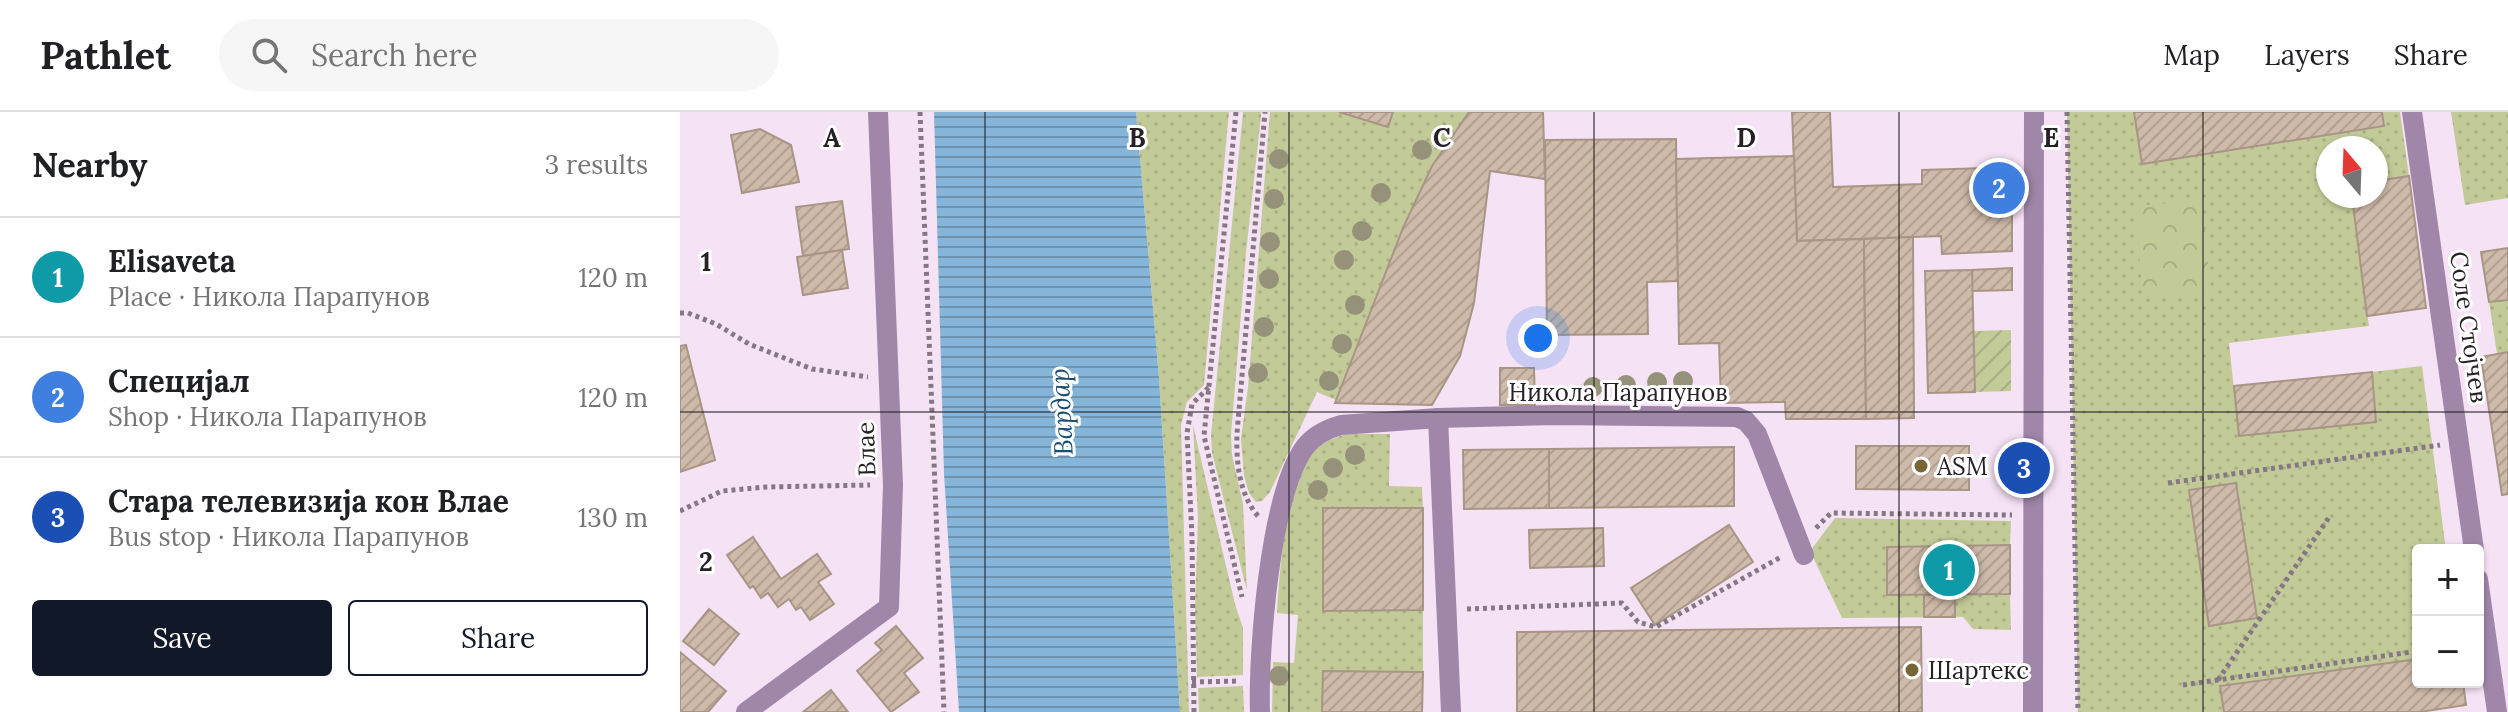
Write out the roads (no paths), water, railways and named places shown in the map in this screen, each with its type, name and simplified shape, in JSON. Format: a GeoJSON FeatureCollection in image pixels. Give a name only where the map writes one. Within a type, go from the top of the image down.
{"type":"FeatureCollection","features":[{"type":"Feature","properties":{"kind":"street","name":"Влае"},"geometry":{"type":"LineString","coordinates":[[746,712],[889,607],[893,485],[878,112]]}},
{"type":"Feature","properties":{"kind":"street"},"geometry":{"type":"LineString","coordinates":[[2033,712],[2034,112]]}},
{"type":"Feature","properties":{"kind":"street","name":"Соле Стојчев"},"geometry":{"type":"LineString","coordinates":[[2412,112],[2473,544]]}},
{"type":"Feature","properties":{"kind":"street","name":"Никола Парапунов"},"geometry":{"type":"LineString","coordinates":[[1260,712],[1263,627],[1280,512],[1292,469],[1306,445],[1327,429],[1341,425],[1438,418],[1555,415],[1737,417],[1746,421],[1757,434],[1802,550]]}},
{"type":"Feature","properties":{"kind":"street"},"geometry":{"type":"LineString","coordinates":[[1438,418],[1451,712]]}},
{"type":"Feature","properties":{"kind":"street"},"geometry":{"type":"LineString","coordinates":[[2483,616],[2497,712]]}},
{"type":"Feature","properties":{"kind":"water","name":"Вардар"},"geometry":{"type":"Polygon","coordinates":[[[934,112],[1136,112],[1159,378],[1180,712],[959,712],[944,473],[934,112]]]}},
{"type":"Feature","properties":{"kind":"place","name":"Специјал"},"geometry":{"type":"Point","coordinates":[1999,188]}},
{"type":"Feature","properties":{"kind":"place","name":"ASM"},"geometry":{"type":"Point","coordinates":[1921,466]}},
{"type":"Feature","properties":{"kind":"place","name":"Стара телевизија кон Влае"},"geometry":{"type":"Point","coordinates":[2024,468]}},
{"type":"Feature","properties":{"kind":"place","name":"Elisaveta"},"geometry":{"type":"Point","coordinates":[1949,570]}},
{"type":"Feature","properties":{"kind":"place","name":"Шартекс"},"geometry":{"type":"Point","coordinates":[1912,670]}}]}
